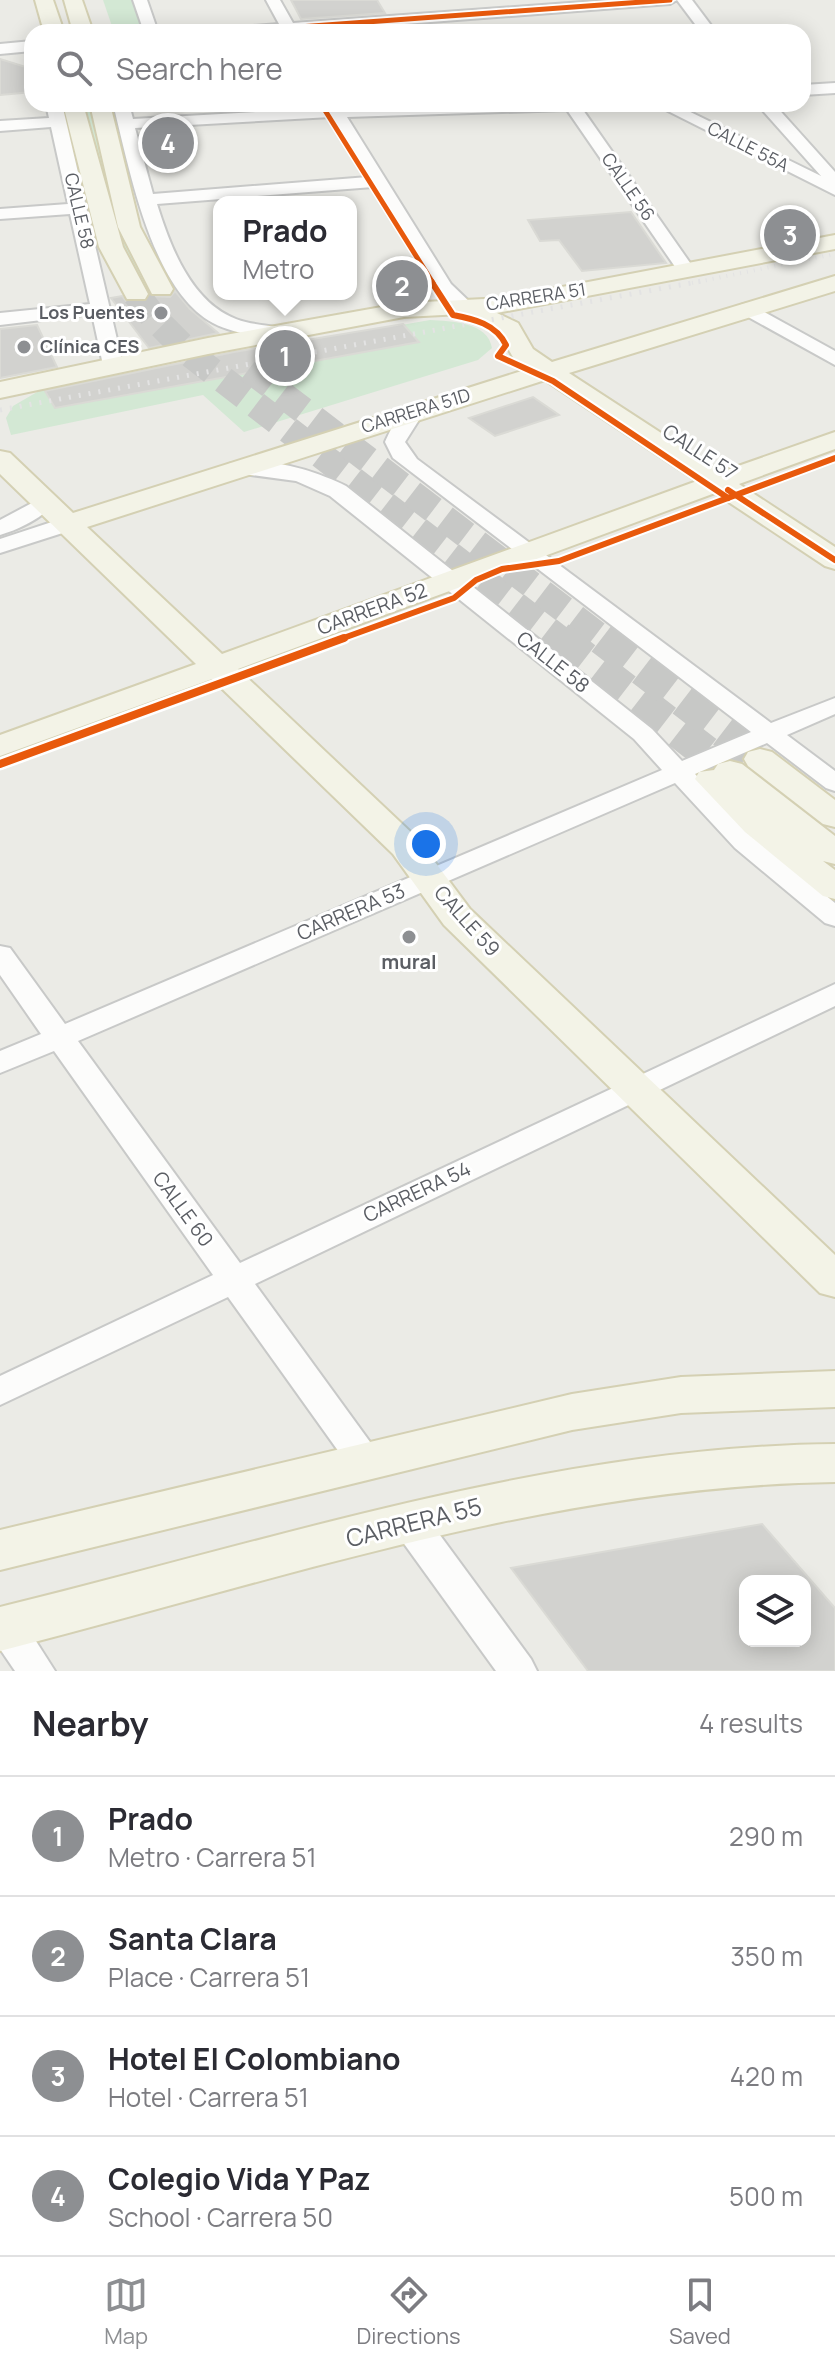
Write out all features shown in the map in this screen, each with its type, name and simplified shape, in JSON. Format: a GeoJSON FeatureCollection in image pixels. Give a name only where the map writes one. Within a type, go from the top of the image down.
{"type":"FeatureCollection","features":[{"type":"Feature","properties":{"kind":"main road"},"geometry":{"type":"LineString","coordinates":[[44,0],[52,24]]}},
{"type":"Feature","properties":{"kind":"main road"},"geometry":{"type":"LineString","coordinates":[[73,0],[80,24]]}},
{"type":"Feature","properties":{"kind":"main road"},"geometry":{"type":"LineString","coordinates":[[63,112],[111,247],[136,294]]}},
{"type":"Feature","properties":{"kind":"main road"},"geometry":{"type":"LineString","coordinates":[[102,112],[129,227],[161,289]]}},
{"type":"Feature","properties":{"kind":"main road","name":"CARRERA 51"},"geometry":{"type":"LineString","coordinates":[[2,390],[113,365],[404,310],[504,305],[835,242]]}},
{"type":"Feature","properties":{"kind":"main road","name":"CARRERA 51D"},"geometry":{"type":"LineString","coordinates":[[56,513],[77,509],[113,509],[414,412],[835,283]]}},
{"type":"Feature","properties":{"kind":"main road","name":"CALLE 57"},"geometry":{"type":"LineString","coordinates":[[466,307],[509,328],[523,354],[835,560]]}},
{"type":"Feature","properties":{"kind":"main road","name":"CARRERA 52"},"geometry":{"type":"LineString","coordinates":[[0,746],[835,440]]}},
{"type":"Feature","properties":{"kind":"main road","name":"CALLE 59"},"geometry":{"type":"LineString","coordinates":[[0,459],[405,846],[457,917],[835,1281]]}},
{"type":"Feature","properties":{"kind":"main road"},"geometry":{"type":"LineString","coordinates":[[742,761],[835,809]]}},
{"type":"Feature","properties":{"kind":"main road"},"geometry":{"type":"LineString","coordinates":[[742,761],[835,853]]}},
{"type":"Feature","properties":{"kind":"main road"},"geometry":{"type":"LineString","coordinates":[[742,761],[757,825],[835,888]]}},
{"type":"Feature","properties":{"kind":"main road"},"geometry":{"type":"LineString","coordinates":[[803,792],[835,817]]}},
{"type":"Feature","properties":{"kind":"main road"},"geometry":{"type":"LineString","coordinates":[[0,1550],[572,1412],[720,1392],[835,1389]]}},
{"type":"Feature","properties":{"kind":"main road","name":"CARRERA 55"},"geometry":{"type":"LineString","coordinates":[[2,1625],[410,1523],[612,1480],[753,1464],[835,1463]]}},
{"type":"Feature","properties":{"kind":"street"},"geometry":{"type":"LineString","coordinates":[[140,0],[148,24]]}},
{"type":"Feature","properties":{"kind":"street"},"geometry":{"type":"LineString","coordinates":[[273,0],[287,24]]}},
{"type":"Feature","properties":{"kind":"street"},"geometry":{"type":"LineString","coordinates":[[332,24],[670,0]]}},
{"type":"Feature","properties":{"kind":"street"},"geometry":{"type":"LineString","coordinates":[[684,0],[703,24]]}},
{"type":"Feature","properties":{"kind":"street"},"geometry":{"type":"LineString","coordinates":[[505,12],[514,24]]}},
{"type":"Feature","properties":{"kind":"street"},"geometry":{"type":"LineString","coordinates":[[0,49],[24,47]]}},
{"type":"Feature","properties":{"kind":"street"},"geometry":{"type":"LineString","coordinates":[[811,90],[835,88]]}},
{"type":"Feature","properties":{"kind":"street"},"geometry":{"type":"LineString","coordinates":[[0,126],[54,112]]}},
{"type":"Feature","properties":{"kind":"street","name":"CALLE 58"},"geometry":{"type":"LineString","coordinates":[[62,112],[78,208],[113,365]]}},
{"type":"Feature","properties":{"kind":"street"},"geometry":{"type":"LineString","coordinates":[[123,112],[148,200],[171,262],[203,306],[223,321],[278,333]]}},
{"type":"Feature","properties":{"kind":"street"},"geometry":{"type":"LineString","coordinates":[[126,124],[282,112]]}},
{"type":"Feature","properties":{"kind":"street","name":"CALLE 57"},"geometry":{"type":"LineString","coordinates":[[336,112],[444,287],[466,307]]}},
{"type":"Feature","properties":{"kind":"street","name":"CALLE 56"},"geometry":{"type":"LineString","coordinates":[[576,112],[686,270]]}},
{"type":"Feature","properties":{"kind":"street","name":"CALLE 55A"},"geometry":{"type":"LineString","coordinates":[[678,112],[835,190]]}},
{"type":"Feature","properties":{"kind":"street"},"geometry":{"type":"LineString","coordinates":[[772,112],[835,182]]}},
{"type":"Feature","properties":{"kind":"street"},"geometry":{"type":"LineString","coordinates":[[148,200],[379,181]]}},
{"type":"Feature","properties":{"kind":"street"},"geometry":{"type":"LineString","coordinates":[[0,214],[78,208]]}},
{"type":"Feature","properties":{"kind":"street"},"geometry":{"type":"LineString","coordinates":[[0,319],[100,308]]}},
{"type":"Feature","properties":{"kind":"street"},"geometry":{"type":"LineString","coordinates":[[748,309],[835,359]]}},
{"type":"Feature","properties":{"kind":"street"},"geometry":{"type":"LineString","coordinates":[[414,412],[397,434],[396,448],[400,454],[527,552],[742,761],[835,783]]}},
{"type":"Feature","properties":{"kind":"street","name":"CALLE 58"},"geometry":{"type":"LineString","coordinates":[[236,468],[288,472],[325,484],[635,727],[744,842],[835,917]]}},
{"type":"Feature","properties":{"kind":"street"},"geometry":{"type":"LineString","coordinates":[[0,528],[23,518],[56,513]]}},
{"type":"Feature","properties":{"kind":"street"},"geometry":{"type":"LineString","coordinates":[[0,546],[56,513]]}},
{"type":"Feature","properties":{"kind":"street","name":"CARRERA 53"},"geometry":{"type":"LineString","coordinates":[[0,1063],[677,772],[742,761],[835,705]]}},
{"type":"Feature","properties":{"kind":"street","name":"CALLE 60"},"geometry":{"type":"LineString","coordinates":[[0,955],[366,1463]]}},
{"type":"Feature","properties":{"kind":"street","name":"CARRERA 54"},"geometry":{"type":"LineString","coordinates":[[0,1391],[835,994]]}},
{"type":"Feature","properties":{"kind":"street"},"geometry":{"type":"LineString","coordinates":[[410,1523],[518,1671]]}},
{"type":"Feature","properties":{"kind":"street"},"geometry":{"type":"LineString","coordinates":[[2,1625],[36,1671]]}},
{"type":"Feature","properties":{"kind":"green space"},"geometry":{"type":"Polygon","coordinates":[[[103,0],[132,0],[140,24],[111,24],[103,0]]]}},
{"type":"Feature","properties":{"kind":"green space"},"geometry":{"type":"Polygon","coordinates":[[[86,112],[96,112],[129,251],[152,289],[142,291],[121,252],[86,112]]]}},
{"type":"Feature","properties":{"kind":"green space"},"geometry":{"type":"Polygon","coordinates":[[[430,320],[458,322],[476,328],[489,339],[492,348],[478,360],[244,432],[203,395],[11,435],[6,418],[13,406],[44,388],[430,320]]]}},
{"type":"Feature","properties":{"kind":"building"},"geometry":{"type":"Polygon","coordinates":[[[291,0],[377,0],[385,13],[301,19],[291,0]]]}},
{"type":"Feature","properties":{"kind":"building"},"geometry":{"type":"Polygon","coordinates":[[[0,59],[24,66],[24,93],[0,95],[0,59]]]}},
{"type":"Feature","properties":{"kind":"building"},"geometry":{"type":"Polygon","coordinates":[[[631,212],[666,263],[582,271],[559,240],[540,241],[528,220],[631,212]]]}},
{"type":"Feature","properties":{"kind":"building","name":"Los Puentes"},"geometry":{"type":"Polygon","coordinates":[[[175,291],[218,333],[149,348],[111,298],[122,296],[127,302],[145,302],[150,296],[170,297],[175,291]]]}},
{"type":"Feature","properties":{"kind":"building"},"geometry":{"type":"Polygon","coordinates":[[[403,324],[419,342],[55,408],[45,391],[234,352],[403,324]]]}},
{"type":"Feature","properties":{"kind":"building","name":"Clínica CES"},"geometry":{"type":"Polygon","coordinates":[[[37,325],[57,367],[0,378],[0,329],[37,325]]]}},
{"type":"Feature","properties":{"kind":"building"},"geometry":{"type":"Polygon","coordinates":[[[533,397],[559,415],[495,436],[469,418],[533,397]]]}},
{"type":"Feature","properties":{"kind":"building"},"geometry":{"type":"Polygon","coordinates":[[[762,1524],[806,1575],[739,1575],[739,1647],[811,1647],[811,1580],[835,1608],[835,1671],[588,1671],[511,1568],[762,1524]]]}},
{"type":"Feature","properties":{"kind":"tunnel"},"geometry":{"type":"LineString","coordinates":[[136,294],[155,319],[190,354],[561,640]]}},
{"type":"Feature","properties":{"kind":"tunnel"},"geometry":{"type":"LineString","coordinates":[[249,369],[604,640]]}},
{"type":"Feature","properties":{"kind":"tunnel"},"geometry":{"type":"LineString","coordinates":[[558,638],[730,771]]}},
{"type":"Feature","properties":{"kind":"tunnel"},"geometry":{"type":"LineString","coordinates":[[602,638],[760,759]]}},
{"type":"Feature","properties":{"kind":"railway"},"geometry":{"type":"LineString","coordinates":[[701,281],[835,254]]}},
{"type":"Feature","properties":{"kind":"railway"},"geometry":{"type":"LineString","coordinates":[[0,410],[701,281]]}},
{"type":"Feature","properties":{"kind":"railway"},"geometry":{"type":"LineString","coordinates":[[692,283],[701,281]]}},
{"type":"Feature","properties":{"kind":"cycle path"},"geometry":{"type":"LineString","coordinates":[[339,24],[670,0]]}},
{"type":"Feature","properties":{"kind":"cycle path"},"geometry":{"type":"LineString","coordinates":[[326,112],[453,315],[477,321],[498,332],[506,345],[498,356],[553,381],[728,498]]}},
{"type":"Feature","properties":{"kind":"cycle path"},"geometry":{"type":"LineString","coordinates":[[0,764],[454,598],[476,580],[502,569],[559,561],[835,458]]}},
{"type":"Feature","properties":{"kind":"cycle path"},"geometry":{"type":"LineString","coordinates":[[728,490],[835,560]]}},
{"type":"Feature","properties":{"kind":"place","name":"Colegio Vida Y Paz"},"geometry":{"type":"Point","coordinates":[168,143]}},
{"type":"Feature","properties":{"kind":"place","name":"Hotel El Colombiano"},"geometry":{"type":"Point","coordinates":[790,235]}},
{"type":"Feature","properties":{"kind":"place","name":"Santa Clara"},"geometry":{"type":"Point","coordinates":[402,286]}},
{"type":"Feature","properties":{"kind":"place","name":"Los Puentes"},"geometry":{"type":"Point","coordinates":[161,313]}},
{"type":"Feature","properties":{"kind":"place","name":"Clínica CES"},"geometry":{"type":"Point","coordinates":[24,347]}},
{"type":"Feature","properties":{"kind":"place","name":"Prado"},"geometry":{"type":"Point","coordinates":[285,356]}},
{"type":"Feature","properties":{"kind":"place","name":"mural"},"geometry":{"type":"Point","coordinates":[409,937]}}]}
